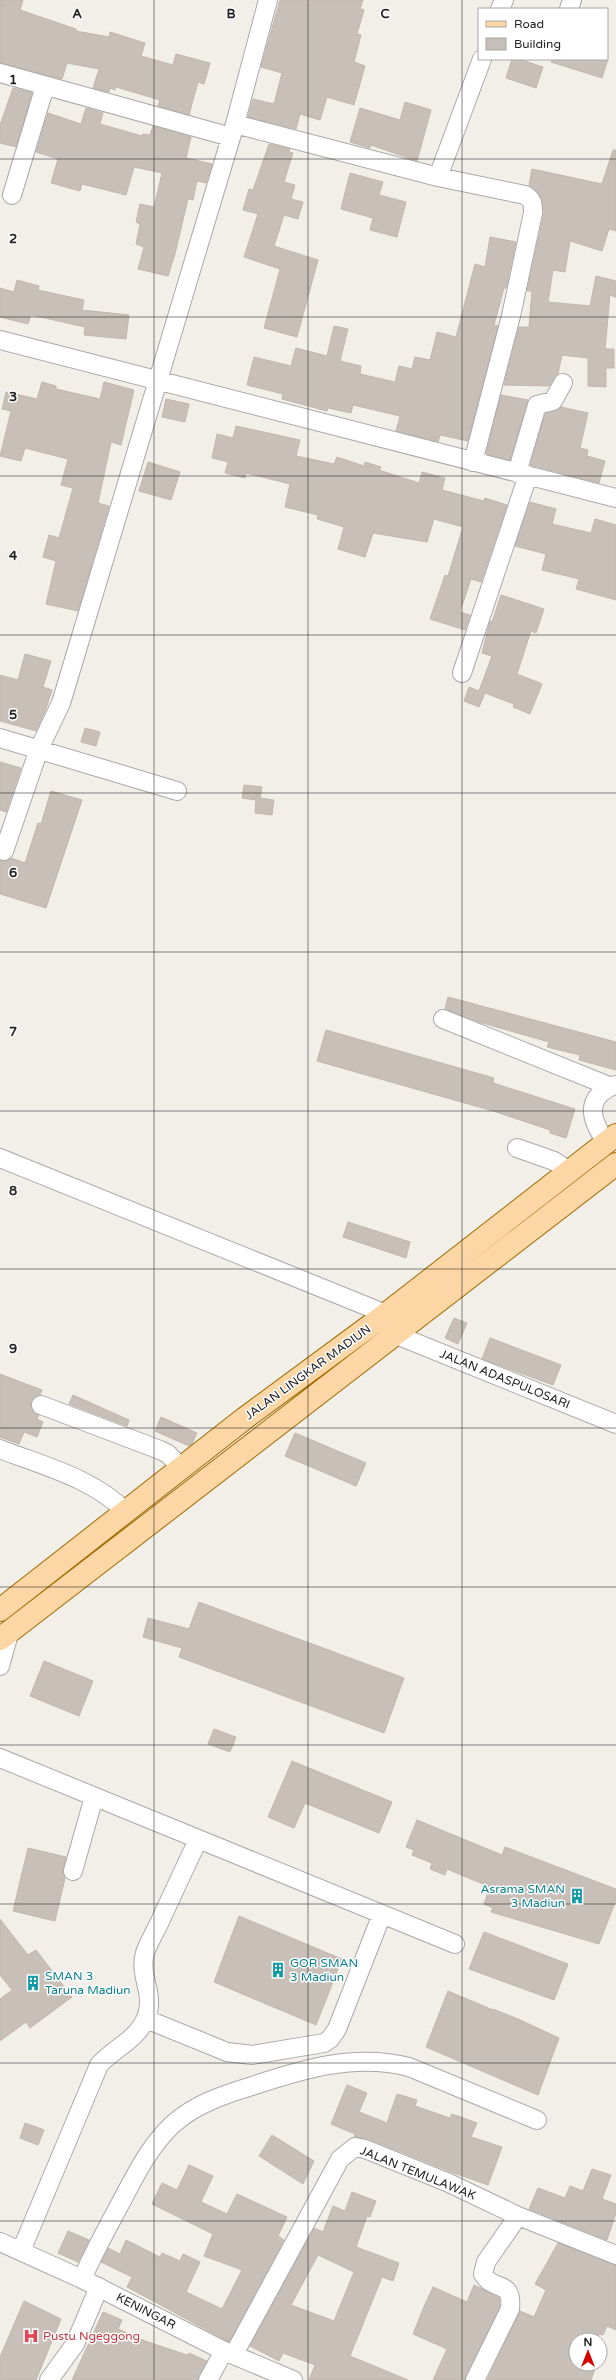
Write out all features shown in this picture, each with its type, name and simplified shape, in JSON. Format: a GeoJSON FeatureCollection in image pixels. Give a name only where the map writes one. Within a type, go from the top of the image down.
{"type":"FeatureCollection","features":[{"type":"Feature","properties":{"kind":"main road","name":"JALAN LINGKAR MADIUN"},"geometry":{"type":"LineString","coordinates":[[0,1610],[245,1418],[386,1314],[611,1139]]}},
{"type":"Feature","properties":{"kind":"main road","name":"JALAN LINGKAR MADIUN"},"geometry":{"type":"LineString","coordinates":[[5,1634],[616,1164]]}},
{"type":"Feature","properties":{"kind":"street"},"geometry":{"type":"LineString","coordinates":[[4,851],[39,749],[61,703],[233,131],[268,0]]}},
{"type":"Feature","properties":{"kind":"street"},"geometry":{"type":"LineString","coordinates":[[438,177],[482,60]]}},
{"type":"Feature","properties":{"kind":"street"},"geometry":{"type":"LineString","coordinates":[[0,73],[45,86],[233,131],[525,195],[533,203],[533,213],[511,316],[474,462]]}},
{"type":"Feature","properties":{"kind":"street"},"geometry":{"type":"LineString","coordinates":[[12,195],[45,86]]}},
{"type":"Feature","properties":{"kind":"street"},"geometry":{"type":"LineString","coordinates":[[0,340],[616,498]]}},
{"type":"Feature","properties":{"kind":"street"},"geometry":{"type":"LineString","coordinates":[[462,673],[522,474],[537,405],[552,401],[563,383]]}},
{"type":"Feature","properties":{"kind":"street"},"geometry":{"type":"LineString","coordinates":[[0,738],[177,791]]}},
{"type":"Feature","properties":{"kind":"street"},"geometry":{"type":"LineString","coordinates":[[443,1020],[613,1085],[596,1099],[593,1106],[594,1124],[611,1139]]}},
{"type":"Feature","properties":{"kind":"street"},"geometry":{"type":"LineString","coordinates":[[517,1148],[554,1161],[569,1171]]}},
{"type":"Feature","properties":{"kind":"street"},"geometry":{"type":"LineString","coordinates":[[0,1158],[386,1314]]}},
{"type":"Feature","properties":{"kind":"street","name":"JALAN ADASPULOSARI"},"geometry":{"type":"LineString","coordinates":[[394,1334],[616,1424]]}},
{"type":"Feature","properties":{"kind":"street"},"geometry":{"type":"LineString","coordinates":[[41,1405],[160,1450],[168,1454],[181,1468]]}},
{"type":"Feature","properties":{"kind":"street"},"geometry":{"type":"LineString","coordinates":[[0,1449],[98,1488],[112,1498],[126,1512]]}},
{"type":"Feature","properties":{"kind":"street"},"geometry":{"type":"LineString","coordinates":[[0,1666],[5,1634]]}},
{"type":"Feature","properties":{"kind":"street"},"geometry":{"type":"LineString","coordinates":[[0,1758],[455,1944]]}},
{"type":"Feature","properties":{"kind":"street"},"geometry":{"type":"LineString","coordinates":[[74,1871],[94,1797]]}},
{"type":"Feature","properties":{"kind":"street"},"geometry":{"type":"LineString","coordinates":[[21,2251],[99,2065],[108,2055],[138,2033],[146,2019],[150,2006],[150,1993],[145,1978],[145,1954],[198,1840]]}},
{"type":"Feature","properties":{"kind":"street"},"geometry":{"type":"LineString","coordinates":[[146,2019],[227,2052],[241,2055],[252,2055],[324,2043],[330,2039],[337,2029],[382,1914]]}},
{"type":"Feature","properties":{"kind":"street"},"geometry":{"type":"LineString","coordinates":[[82,2279],[95,2251],[150,2152],[171,2126],[196,2107],[224,2095],[300,2070],[360,2062],[392,2062],[409,2067],[537,2120]]}},
{"type":"Feature","properties":{"kind":"street","name":"JALAN TEMULAWAK"},"geometry":{"type":"LineString","coordinates":[[229,2353],[340,2159],[355,2147],[365,2149],[449,2183],[518,2216],[616,2255]]}},
{"type":"Feature","properties":{"kind":"street"},"geometry":{"type":"LineString","coordinates":[[474,2380],[510,2309],[511,2296],[508,2290],[486,2279],[483,2274],[486,2262],[518,2216]]}},
{"type":"Feature","properties":{"kind":"street","name":"KENINGAR"},"geometry":{"type":"LineString","coordinates":[[0,2242],[99,2287],[229,2353],[293,2380]]}},
{"type":"Feature","properties":{"kind":"street"},"geometry":{"type":"LineString","coordinates":[[49,2380],[75,2344],[99,2287]]}},
{"type":"Feature","properties":{"kind":"street"},"geometry":{"type":"LineString","coordinates":[[208,2380],[229,2353]]}},
{"type":"Feature","properties":{"kind":"building"},"geometry":{"type":"Polygon","coordinates":[[[0,0],[23,0],[20,10],[76,29],[76,31],[109,37],[110,32],[145,43],[141,56],[173,65],[176,54],[210,63],[204,84],[198,82],[189,115],[158,106],[160,100],[116,87],[115,90],[110,88],[109,92],[93,88],[99,69],[67,63],[62,79],[0,63],[0,0]]]}},
{"type":"Feature","properties":{"kind":"building"},"geometry":{"type":"Polygon","coordinates":[[[280,0],[363,0],[360,9],[364,10],[357,34],[361,35],[354,62],[365,66],[354,105],[327,97],[320,120],[300,114],[296,129],[248,117],[253,99],[274,104],[282,73],[261,67],[280,0]]]}},
{"type":"Feature","properties":{"kind":"building"},"geometry":{"type":"Polygon","coordinates":[[[512,60],[522,60],[543,67],[536,88],[506,78],[512,60]]]}},
{"type":"Feature","properties":{"kind":"building"},"geometry":{"type":"Polygon","coordinates":[[[552,60],[608,60],[602,78],[551,62],[552,60]]]}},
{"type":"Feature","properties":{"kind":"building"},"geometry":{"type":"Polygon","coordinates":[[[13,88],[32,93],[16,147],[0,143],[0,125],[13,88]]]}},
{"type":"Feature","properties":{"kind":"building"},"geometry":{"type":"Polygon","coordinates":[[[405,102],[431,110],[417,161],[371,145],[370,148],[350,142],[360,108],[400,120],[405,102]]]}},
{"type":"Feature","properties":{"kind":"building"},"geometry":{"type":"Polygon","coordinates":[[[86,108],[103,113],[100,124],[142,136],[143,134],[150,135],[153,126],[191,137],[186,158],[212,164],[206,183],[197,181],[193,200],[188,199],[175,254],[168,276],[138,269],[144,247],[136,244],[140,224],[136,222],[140,204],[154,207],[162,173],[134,167],[126,195],[82,184],[80,191],[51,183],[58,159],[36,152],[48,113],[81,124],[86,108]]]}},
{"type":"Feature","properties":{"kind":"building"},"geometry":{"type":"Polygon","coordinates":[[[269,144],[290,149],[289,152],[293,153],[284,182],[295,185],[291,199],[303,202],[298,219],[284,215],[274,246],[318,260],[297,337],[264,328],[280,269],[244,257],[258,214],[243,210],[249,189],[253,190],[269,144]]]}},
{"type":"Feature","properties":{"kind":"building"},"geometry":{"type":"Polygon","coordinates":[[[613,150],[616,150],[616,231],[609,229],[602,251],[570,241],[565,272],[553,270],[548,302],[590,306],[596,276],[616,281],[616,297],[610,295],[605,349],[614,349],[614,368],[606,368],[606,387],[588,386],[588,358],[562,355],[558,374],[549,386],[504,385],[519,327],[529,327],[532,291],[527,291],[544,213],[542,198],[529,185],[532,169],[602,184],[613,150]]]}},
{"type":"Feature","properties":{"kind":"building"},"geometry":{"type":"Polygon","coordinates":[[[350,173],[383,182],[379,195],[406,202],[397,237],[370,230],[373,218],[341,209],[350,173]]]}},
{"type":"Feature","properties":{"kind":"building"},"geometry":{"type":"Polygon","coordinates":[[[490,237],[516,242],[506,288],[504,288],[494,325],[498,326],[468,441],[440,435],[438,442],[396,431],[400,416],[353,405],[351,413],[328,408],[327,411],[282,399],[283,394],[247,385],[254,357],[291,366],[296,348],[327,356],[334,326],[348,329],[340,361],[361,366],[360,374],[395,382],[399,366],[412,369],[415,357],[430,360],[437,332],[456,337],[475,264],[485,267],[490,237]]]}},
{"type":"Feature","properties":{"kind":"building"},"geometry":{"type":"Polygon","coordinates":[[[17,280],[39,286],[38,290],[84,300],[82,310],[129,315],[126,339],[84,335],[85,327],[31,315],[28,324],[0,317],[0,288],[14,292],[17,280]]]}},
{"type":"Feature","properties":{"kind":"building"},"geometry":{"type":"Polygon","coordinates":[[[42,382],[56,386],[56,389],[100,399],[104,382],[134,390],[121,445],[111,442],[98,503],[109,506],[78,611],[46,604],[56,561],[43,557],[49,535],[59,538],[73,488],[61,485],[68,459],[25,448],[21,461],[0,456],[11,411],[2,409],[6,392],[37,399],[42,382]]]}},
{"type":"Feature","properties":{"kind":"building"},"geometry":{"type":"Polygon","coordinates":[[[501,395],[528,400],[510,460],[486,454],[501,395]]]}},
{"type":"Feature","properties":{"kind":"building"},"geometry":{"type":"Polygon","coordinates":[[[166,399],[189,404],[185,422],[162,417],[166,399]]]}},
{"type":"Feature","properties":{"kind":"building"},"geometry":{"type":"Polygon","coordinates":[[[561,407],[588,413],[580,448],[588,450],[587,456],[605,461],[599,483],[530,465],[545,414],[561,407]]]}},
{"type":"Feature","properties":{"kind":"building"},"geometry":{"type":"Polygon","coordinates":[[[236,426],[300,440],[296,456],[334,464],[337,457],[364,466],[365,462],[381,467],[379,470],[419,483],[422,472],[445,478],[442,490],[484,501],[485,498],[507,505],[481,582],[471,579],[460,612],[470,615],[465,630],[430,619],[445,575],[448,576],[463,527],[434,519],[427,542],[373,533],[365,557],[338,549],[344,527],[317,519],[318,515],[285,507],[290,484],[246,473],[245,478],[225,473],[228,462],[212,458],[217,434],[233,438],[236,426]]]}},
{"type":"Feature","properties":{"kind":"building"},"geometry":{"type":"Polygon","coordinates":[[[148,462],[180,472],[171,500],[139,491],[148,462]]]}},
{"type":"Feature","properties":{"kind":"building"},"geometry":{"type":"Polygon","coordinates":[[[530,502],[556,509],[552,524],[591,533],[595,519],[616,525],[616,600],[576,589],[579,579],[542,570],[546,554],[515,546],[530,502]]]}},
{"type":"Feature","properties":{"kind":"building"},"geometry":{"type":"Polygon","coordinates":[[[501,595],[544,609],[536,633],[531,631],[517,674],[542,684],[530,714],[513,707],[514,704],[485,693],[479,707],[464,701],[469,687],[479,691],[492,656],[482,653],[490,621],[492,622],[501,595]]]}},
{"type":"Feature","properties":{"kind":"building"},"geometry":{"type":"Polygon","coordinates":[[[25,654],[51,661],[43,687],[52,690],[46,709],[36,731],[0,721],[0,675],[18,680],[25,654]]]}},
{"type":"Feature","properties":{"kind":"building"},"geometry":{"type":"Polygon","coordinates":[[[85,728],[100,732],[96,746],[81,742],[85,728]]]}},
{"type":"Feature","properties":{"kind":"building"},"geometry":{"type":"Polygon","coordinates":[[[0,762],[21,768],[6,812],[0,810],[0,762]]]}},
{"type":"Feature","properties":{"kind":"building"},"geometry":{"type":"Polygon","coordinates":[[[244,785],[262,787],[260,798],[274,800],[272,815],[255,813],[256,800],[242,798],[244,785]]]}},
{"type":"Feature","properties":{"kind":"building"},"geometry":{"type":"Polygon","coordinates":[[[51,791],[82,800],[46,908],[0,894],[0,861],[6,861],[11,858],[25,863],[38,823],[41,824],[51,791]]]}},
{"type":"Feature","properties":{"kind":"building"},"geometry":{"type":"Polygon","coordinates":[[[448,997],[616,1042],[616,1070],[579,1060],[580,1055],[547,1047],[549,1042],[479,1022],[445,1009],[448,997]]]}},
{"type":"Feature","properties":{"kind":"building"},"geometry":{"type":"Polygon","coordinates":[[[326,1030],[494,1078],[493,1083],[575,1109],[566,1138],[550,1133],[550,1130],[493,1111],[317,1061],[326,1030]]]}},
{"type":"Feature","properties":{"kind":"building"},"geometry":{"type":"Polygon","coordinates":[[[348,1222],[410,1242],[406,1258],[343,1237],[348,1222]]]}},
{"type":"Feature","properties":{"kind":"building"},"geometry":{"type":"Polygon","coordinates":[[[454,1318],[467,1323],[458,1344],[445,1338],[454,1318]]]}},
{"type":"Feature","properties":{"kind":"building"},"geometry":{"type":"Polygon","coordinates":[[[490,1338],[561,1365],[553,1385],[482,1359],[490,1338]]]}},
{"type":"Feature","properties":{"kind":"building"},"geometry":{"type":"Polygon","coordinates":[[[0,1374],[42,1390],[40,1395],[31,1401],[33,1412],[39,1415],[37,1419],[43,1422],[37,1437],[24,1432],[19,1444],[0,1437],[0,1374]]]}},
{"type":"Feature","properties":{"kind":"building"},"geometry":{"type":"Polygon","coordinates":[[[73,1395],[129,1420],[127,1426],[69,1404],[73,1395]]]}},
{"type":"Feature","properties":{"kind":"building"},"geometry":{"type":"Polygon","coordinates":[[[161,1417],[197,1433],[192,1444],[189,1446],[155,1431],[161,1417]]]}},
{"type":"Feature","properties":{"kind":"building"},"geometry":{"type":"Polygon","coordinates":[[[295,1433],[366,1463],[356,1486],[285,1456],[295,1433]]]}},
{"type":"Feature","properties":{"kind":"building"},"geometry":{"type":"Polygon","coordinates":[[[199,1602],[404,1678],[384,1733],[179,1657],[182,1648],[143,1637],[148,1618],[189,1629],[199,1602]]]}},
{"type":"Feature","properties":{"kind":"building"},"geometry":{"type":"Polygon","coordinates":[[[44,1661],[93,1681],[79,1716],[30,1696],[44,1661]]]}},
{"type":"Feature","properties":{"kind":"building"},"geometry":{"type":"Polygon","coordinates":[[[214,1729],[236,1737],[230,1752],[208,1744],[214,1729]]]}},
{"type":"Feature","properties":{"kind":"building"},"geometry":{"type":"Polygon","coordinates":[[[292,1761],[392,1802],[379,1833],[305,1803],[294,1828],[268,1817],[292,1761]]]}},
{"type":"Feature","properties":{"kind":"building"},"geometry":{"type":"Polygon","coordinates":[[[417,1820],[502,1855],[505,1847],[616,1889],[616,1900],[599,1944],[491,1912],[493,1908],[484,1904],[490,1887],[447,1869],[445,1875],[430,1869],[432,1863],[412,1855],[414,1850],[406,1847],[417,1820]]]}},
{"type":"Feature","properties":{"kind":"building"},"geometry":{"type":"Polygon","coordinates":[[[28,1848],[66,1857],[63,1869],[65,1878],[55,1921],[13,1911],[28,1848]]]}},
{"type":"Feature","properties":{"kind":"building","name":"GOR SMAN 3 Madiun"},"geometry":{"type":"Polygon","coordinates":[[[239,1916],[342,1959],[316,2025],[214,1982],[239,1916]]]}},
{"type":"Feature","properties":{"kind":"building","name":"SMAN 3 Taruna Madiun"},"geometry":{"type":"Polygon","coordinates":[[[0,1919],[28,1955],[36,1950],[72,1997],[30,2028],[26,2022],[0,2041],[0,1999],[12,1990],[0,1975],[0,1919]]]}},
{"type":"Feature","properties":{"kind":"building","name":"Asrama SMAN 3 Madiun"},"geometry":{"type":"Polygon","coordinates":[[[484,1932],[568,1964],[554,2000],[469,1969],[484,1932]]]}},
{"type":"Feature","properties":{"kind":"building"},"geometry":{"type":"Polygon","coordinates":[[[448,1991],[518,2019],[559,2038],[538,2095],[426,2047],[448,1991]]]}},
{"type":"Feature","properties":{"kind":"building"},"geometry":{"type":"Polygon","coordinates":[[[347,2085],[367,2093],[359,2112],[387,2123],[397,2094],[417,2100],[415,2106],[450,2118],[452,2114],[477,2123],[471,2137],[502,2147],[488,2185],[451,2172],[369,2139],[354,2137],[355,2134],[331,2124],[347,2085]]]}},
{"type":"Feature","properties":{"kind":"building"},"geometry":{"type":"Polygon","coordinates":[[[25,2123],[44,2130],[38,2145],[20,2138],[25,2123]]]}},
{"type":"Feature","properties":{"kind":"building"},"geometry":{"type":"Polygon","coordinates":[[[272,2135],[314,2161],[303,2184],[259,2156],[272,2135]]]}},
{"type":"Feature","properties":{"kind":"building"},"geometry":{"type":"Polygon","coordinates":[[[189,2165],[213,2176],[201,2202],[227,2214],[237,2194],[287,2217],[278,2236],[284,2240],[229,2342],[127,2287],[132,2277],[101,2262],[108,2248],[120,2254],[126,2240],[160,2257],[162,2253],[180,2261],[183,2254],[200,2262],[186,2292],[222,2309],[242,2270],[204,2256],[213,2234],[152,2204],[162,2183],[177,2190],[189,2165]]]}},
{"type":"Feature","properties":{"kind":"building"},"geometry":{"type":"Polygon","coordinates":[[[592,2169],[611,2175],[602,2199],[616,2204],[616,2213],[607,2240],[529,2209],[538,2188],[565,2198],[570,2186],[583,2191],[592,2169]]]}},
{"type":"Feature","properties":{"kind":"building"},"geometry":{"type":"Polygon","coordinates":[[[352,2192],[376,2201],[370,2217],[367,2216],[356,2247],[399,2263],[393,2281],[382,2277],[350,2356],[408,2380],[309,2380],[315,2365],[283,2353],[279,2361],[250,2346],[314,2228],[323,2232],[333,2206],[345,2211],[352,2192]],[[318,2255],[291,2305],[334,2321],[354,2272],[318,2255]]]}},
{"type":"Feature","properties":{"kind":"building"},"geometry":{"type":"Polygon","coordinates":[[[68,2231],[89,2240],[78,2262],[58,2253],[68,2231]]]}},
{"type":"Feature","properties":{"kind":"building"},"geometry":{"type":"Polygon","coordinates":[[[558,2243],[616,2265],[616,2330],[607,2326],[604,2332],[568,2332],[568,2372],[594,2372],[591,2380],[487,2380],[520,2311],[534,2317],[546,2290],[535,2284],[558,2243]]]}},
{"type":"Feature","properties":{"kind":"building"},"geometry":{"type":"Polygon","coordinates":[[[474,2285],[499,2297],[500,2306],[465,2380],[433,2380],[447,2349],[413,2334],[423,2309],[433,2287],[467,2302],[474,2285]]]}},
{"type":"Feature","properties":{"kind":"building","name":"Pustu Ngeggong"},"geometry":{"type":"Polygon","coordinates":[[[24,2301],[61,2319],[36,2380],[0,2380],[0,2357],[24,2301]]]}},
{"type":"Feature","properties":{"kind":"building"},"geometry":{"type":"Polygon","coordinates":[[[103,2312],[122,2320],[118,2329],[145,2341],[187,2355],[189,2353],[207,2361],[198,2380],[72,2380],[103,2312]]]}},
{"type":"Feature","properties":{"kind":"place","name":"Asrama SMAN 3 Madiun"},"geometry":{"type":"Point","coordinates":[577,1896]}},
{"type":"Feature","properties":{"kind":"place","name":"GOR SMAN 3 Madiun"},"geometry":{"type":"Point","coordinates":[278,1970]}},
{"type":"Feature","properties":{"kind":"place","name":"SMAN 3 Taruna Madiun"},"geometry":{"type":"Point","coordinates":[33,1983]}},
{"type":"Feature","properties":{"kind":"place","name":"Pustu Ngeggong"},"geometry":{"type":"Point","coordinates":[31,2336]}}]}
